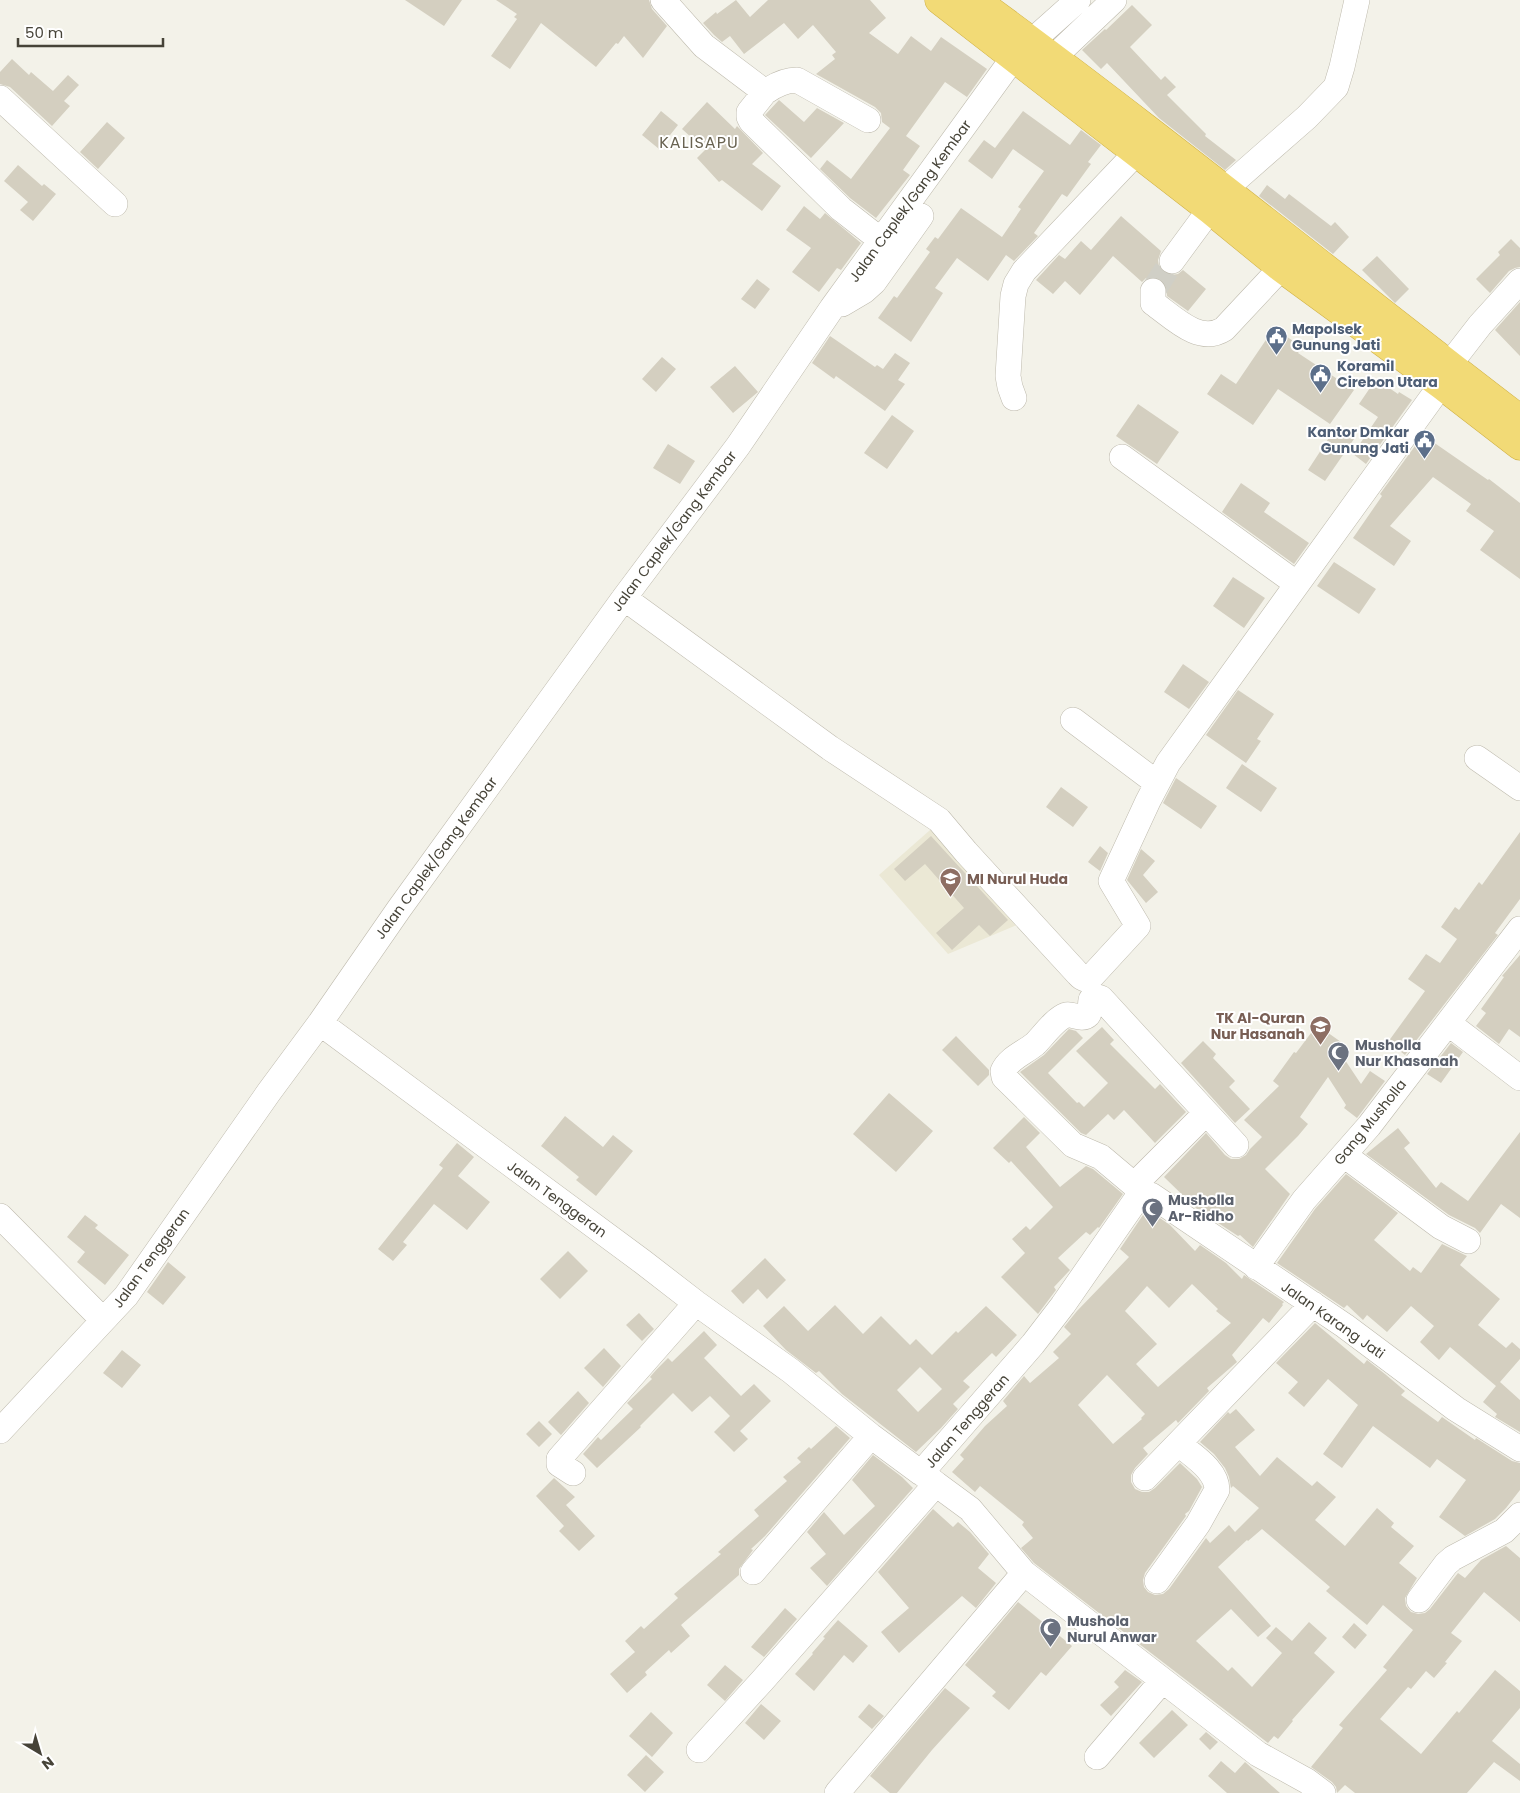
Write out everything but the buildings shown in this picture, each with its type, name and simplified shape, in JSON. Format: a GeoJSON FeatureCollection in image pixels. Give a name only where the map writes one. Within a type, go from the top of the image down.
{"type":"FeatureCollection","features":[{"type":"Feature","properties":{"kind":"highway"},"geometry":{"type":"LineString","coordinates":[[940,0],[1024,50],[1054,57],[1218,200],[1281,268],[1352,305],[1470,393],[1520,419]]}},
{"type":"Feature","properties":{"kind":"highway"},"geometry":{"type":"LineString","coordinates":[[976,0],[1024,50],[1136,153],[1298,247],[1352,305]]}},
{"type":"Feature","properties":{"kind":"highway"},"geometry":{"type":"LineString","coordinates":[[1470,393],[1520,446]]}},
{"type":"Feature","properties":{"kind":"street"},"geometry":{"type":"LineString","coordinates":[[663,0],[704,46],[765,92]]}},
{"type":"Feature","properties":{"kind":"street"},"geometry":{"type":"LineString","coordinates":[[832,308],[850,301],[874,282],[1024,50],[1078,0]]}},
{"type":"Feature","properties":{"kind":"street"},"geometry":{"type":"LineString","coordinates":[[1054,57],[1114,0]]}},
{"type":"Feature","properties":{"kind":"street"},"geometry":{"type":"LineString","coordinates":[[1172,261],[1218,200],[1307,117],[1336,87],[1357,0]]}},
{"type":"Feature","properties":{"kind":"street","name":"Jalan Caplek/Gang Kembar"},"geometry":{"type":"LineString","coordinates":[[320,1023],[624,598],[738,446],[832,308],[1024,50]]}},
{"type":"Feature","properties":{"kind":"street"},"geometry":{"type":"LineString","coordinates":[[868,120],[797,80],[774,85],[765,92],[749,112],[751,121],[842,209],[882,241]]}},
{"type":"Feature","properties":{"kind":"street"},"geometry":{"type":"LineString","coordinates":[[0,98],[115,204]]}},
{"type":"Feature","properties":{"kind":"street"},"geometry":{"type":"LineString","coordinates":[[1014,398],[1008,376],[1013,296],[1016,284],[1024,271],[1136,153]]}},
{"type":"Feature","properties":{"kind":"street"},"geometry":{"type":"LineString","coordinates":[[1153,291],[1153,303],[1188,329],[1207,335],[1217,334],[1224,329],[1281,268],[1298,247]]}},
{"type":"Feature","properties":{"kind":"street"},"geometry":{"type":"LineString","coordinates":[[624,598],[830,748],[939,820],[1081,978],[1085,979],[1092,976],[1138,926],[1111,881],[1168,763],[1370,486],[1480,325],[1520,281]]}},
{"type":"Feature","properties":{"kind":"street"},"geometry":{"type":"LineString","coordinates":[[1122,457],[1297,584]]}},
{"type":"Feature","properties":{"kind":"street"},"geometry":{"type":"LineString","coordinates":[[1073,720],[1157,783]]}},
{"type":"Feature","properties":{"kind":"street"},"geometry":{"type":"LineString","coordinates":[[1477,758],[1520,788]]}},
{"type":"Feature","properties":{"kind":"street","name":"Gang Musholla"},"geometry":{"type":"LineString","coordinates":[[1256,1267],[1304,1200],[1369,1126],[1518,934]]}},
{"type":"Feature","properties":{"kind":"street","name":"Jalan Karang Jati"},"geometry":{"type":"LineString","coordinates":[[1206,1113],[1101,998],[1098,997],[1091,1000],[1090,1011],[1087,1016],[1065,1015],[1033,1046],[1014,1058],[1004,1068],[1004,1077],[1073,1145],[1101,1157],[1140,1190],[1151,1195],[1345,1326],[1456,1409],[1520,1448]]}},
{"type":"Feature","properties":{"kind":"street","name":"Jalan Tenggeran"},"geometry":{"type":"LineString","coordinates":[[0,1431],[126,1296],[269,1092],[320,1023],[696,1303],[791,1371],[871,1436],[929,1479],[1063,1305],[1138,1197],[1140,1190],[1206,1113]]}},
{"type":"Feature","properties":{"kind":"street"},"geometry":{"type":"LineString","coordinates":[[1448,1023],[1520,1078]]}},
{"type":"Feature","properties":{"kind":"street"},"geometry":{"type":"LineString","coordinates":[[1206,1113],[1236,1145]]}},
{"type":"Feature","properties":{"kind":"street"},"geometry":{"type":"LineString","coordinates":[[1344,1155],[1441,1227],[1468,1241]]}},
{"type":"Feature","properties":{"kind":"street"},"geometry":{"type":"LineString","coordinates":[[0,1216],[103,1320]]}},
{"type":"Feature","properties":{"kind":"street"},"geometry":{"type":"LineString","coordinates":[[574,1474],[559,1464],[559,1459],[696,1303]]}},
{"type":"Feature","properties":{"kind":"street"},"geometry":{"type":"LineString","coordinates":[[1145,1478],[1313,1304]]}},
{"type":"Feature","properties":{"kind":"street"},"geometry":{"type":"LineString","coordinates":[[753,1572],[871,1436]]}},
{"type":"Feature","properties":{"kind":"street"},"geometry":{"type":"LineString","coordinates":[[1157,1581],[1198,1524],[1217,1490],[1217,1484],[1213,1476],[1179,1444]]}},
{"type":"Feature","properties":{"kind":"street"},"geometry":{"type":"LineString","coordinates":[[699,1750],[762,1681],[929,1479],[970,1509],[1024,1574],[1258,1754],[1307,1781],[1323,1793]]}},
{"type":"Feature","properties":{"kind":"street"},"geometry":{"type":"LineString","coordinates":[[1419,1600],[1446,1564],[1453,1558],[1504,1531],[1520,1515]]}},
{"type":"Feature","properties":{"kind":"street"},"geometry":{"type":"LineString","coordinates":[[837,1793],[1024,1574]]}},
{"type":"Feature","properties":{"kind":"street"},"geometry":{"type":"LineString","coordinates":[[1098,1757],[1162,1681]]}},
{"type":"Feature","properties":{"kind":"shaded area","name":"MI Nurul Huda"},"geometry":{"type":"Polygon","coordinates":[[[938,823],[1024,922],[948,954],[879,875],[938,823]]]}},
{"type":"Feature","properties":{"kind":"tunnel"},"geometry":{"type":"LineString","coordinates":[[1153,291],[1172,261]]}},
{"type":"Feature","properties":{"kind":"place","name":"Mapolsek Gunung Jati"},"geometry":{"type":"Point","coordinates":[1276,356]}},
{"type":"Feature","properties":{"kind":"place","name":"Koramil Cirebon Utara"},"geometry":{"type":"Point","coordinates":[1321,393]}},
{"type":"Feature","properties":{"kind":"place","name":"Kantor Dmkar Gunung Jati"},"geometry":{"type":"Point","coordinates":[1425,459]}},
{"type":"Feature","properties":{"kind":"place","name":"MI Nurul Huda"},"geometry":{"type":"Point","coordinates":[951,898]}},
{"type":"Feature","properties":{"kind":"place","name":"TK Al-Quran Nur Hasanah"},"geometry":{"type":"Point","coordinates":[1321,1045]}},
{"type":"Feature","properties":{"kind":"place","name":"Musholla Nur Khasanah"},"geometry":{"type":"Point","coordinates":[1339,1072]}},
{"type":"Feature","properties":{"kind":"place","name":"Musholla Ar-Ridho"},"geometry":{"type":"Point","coordinates":[1152,1227]}},
{"type":"Feature","properties":{"kind":"place","name":"Mushola Nurul Anwar"},"geometry":{"type":"Point","coordinates":[1051,1648]}},
{"type":"Feature","properties":{"kind":"district","name":"KALISAPU"},"geometry":{"type":"Point","coordinates":[699,142]}}]}
